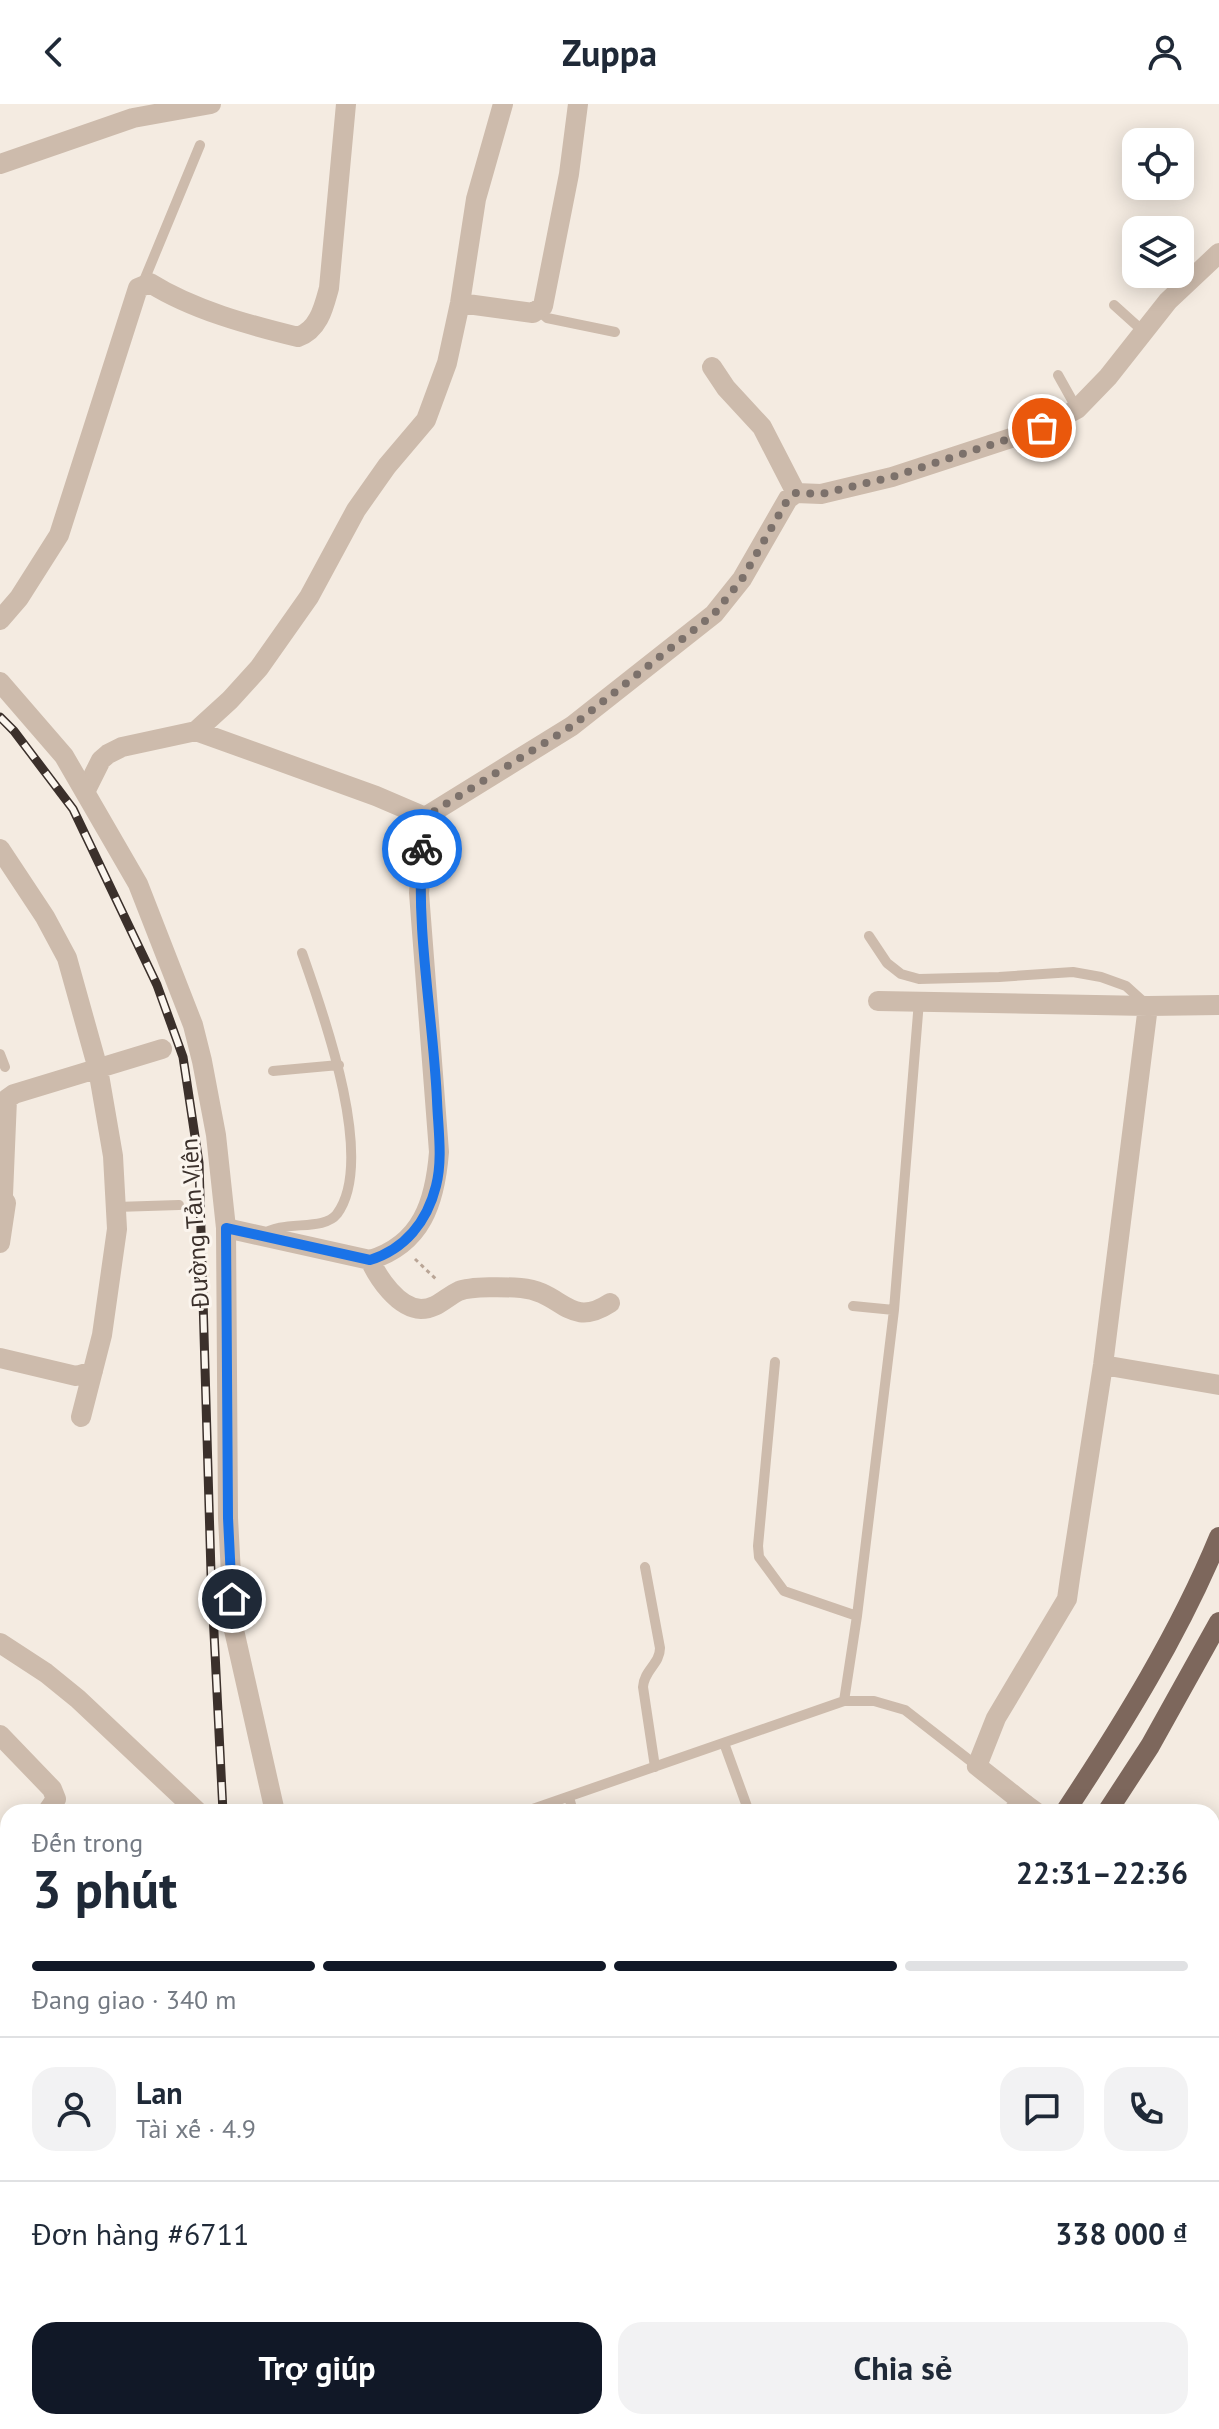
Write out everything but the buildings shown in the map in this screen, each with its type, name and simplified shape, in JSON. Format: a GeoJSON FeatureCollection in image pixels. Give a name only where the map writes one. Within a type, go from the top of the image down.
{"type":"FeatureCollection","features":[{"type":"Feature","properties":{"kind":"main road"},"geometry":{"type":"LineString","coordinates":[[1070,1804],[1121,1727],[1188,1605],[1219,1537]]}},
{"type":"Feature","properties":{"kind":"main road"},"geometry":{"type":"LineString","coordinates":[[1112,1804],[1150,1746],[1219,1622]]}},
{"type":"Feature","properties":{"kind":"street"},"geometry":{"type":"LineString","coordinates":[[0,164],[133,118],[211,104]]}},
{"type":"Feature","properties":{"kind":"street"},"geometry":{"type":"LineString","coordinates":[[0,620],[19,598],[59,535],[138,288],[143,283],[150,283],[170,295],[267,330],[298,337],[313,328],[324,309],[329,288],[346,104]]}},
{"type":"Feature","properties":{"kind":"street"},"geometry":{"type":"LineString","coordinates":[[86,790],[101,760],[108,754],[122,747],[196,731],[230,700],[259,668],[309,597],[356,510],[387,466],[426,420],[447,363],[476,199],[503,104]]}},
{"type":"Feature","properties":{"kind":"street"},"geometry":{"type":"LineString","coordinates":[[460,303],[533,313],[543,306],[569,174],[578,104]]}},
{"type":"Feature","properties":{"kind":"street"},"geometry":{"type":"LineString","coordinates":[[425,817],[572,726],[714,614],[742,579],[788,499],[796,493],[821,494],[892,477],[1027,433],[1077,409],[1108,377],[1168,301],[1219,253]]}},
{"type":"Feature","properties":{"kind":"street"},"geometry":{"type":"LineString","coordinates":[[712,367],[726,388],[762,427],[796,493]]}},
{"type":"Feature","properties":{"kind":"street","name":"Đường Tản Viên"},"geometry":{"type":"LineString","coordinates":[[0,682],[64,756],[86,790],[138,884],[193,1025],[216,1135],[226,1228],[228,1518],[234,1630],[273,1804]]}},
{"type":"Feature","properties":{"kind":"street"},"geometry":{"type":"LineString","coordinates":[[196,731],[376,796],[425,817]]}},
{"type":"Feature","properties":{"kind":"street"},"geometry":{"type":"LineString","coordinates":[[226,1228],[370,1260],[389,1254],[401,1245],[426,1213],[437,1184],[439,1152],[436,1078],[424,975],[419,893],[425,817]]}},
{"type":"Feature","properties":{"kind":"street"},"geometry":{"type":"LineString","coordinates":[[0,849],[45,917],[67,958],[98,1069],[113,1156],[117,1229],[102,1335],[81,1417]]}},
{"type":"Feature","properties":{"kind":"street"},"geometry":{"type":"LineString","coordinates":[[878,1001],[1219,1005]]}},
{"type":"Feature","properties":{"kind":"street"},"geometry":{"type":"LineString","coordinates":[[1019,1804],[977,1766],[996,1718],[1067,1599],[1103,1365],[1148,1006]]}},
{"type":"Feature","properties":{"kind":"street"},"geometry":{"type":"LineString","coordinates":[[0,1243],[6,1203],[2,1194],[7,1099],[14,1094],[162,1049]]}},
{"type":"Feature","properties":{"kind":"street"},"geometry":{"type":"LineString","coordinates":[[370,1260],[376,1274],[398,1299],[419,1309],[439,1305],[461,1290],[475,1289],[520,1288],[538,1291],[584,1315],[610,1303]]}},
{"type":"Feature","properties":{"kind":"street"},"geometry":{"type":"LineString","coordinates":[[0,1358],[76,1376],[93,1371]]}},
{"type":"Feature","properties":{"kind":"street"},"geometry":{"type":"LineString","coordinates":[[1103,1365],[1219,1385]]}},
{"type":"Feature","properties":{"kind":"street"},"geometry":{"type":"LineString","coordinates":[[0,1643],[46,1673],[78,1699],[190,1804]]}},
{"type":"Feature","properties":{"kind":"street"},"geometry":{"type":"LineString","coordinates":[[0,1735],[52,1789],[56,1799],[53,1804]]}},
{"type":"Feature","properties":{"kind":"lane"},"geometry":{"type":"LineString","coordinates":[[143,283],[200,145]]}},
{"type":"Feature","properties":{"kind":"lane"},"geometry":{"type":"LineString","coordinates":[[1114,305],[1144,332]]}},
{"type":"Feature","properties":{"kind":"lane"},"geometry":{"type":"LineString","coordinates":[[539,311],[547,318],[615,332]]}},
{"type":"Feature","properties":{"kind":"lane"},"geometry":{"type":"LineString","coordinates":[[1058,375],[1077,409]]}},
{"type":"Feature","properties":{"kind":"lane"},"geometry":{"type":"LineString","coordinates":[[869,936],[887,963],[901,974],[919,979],[1073,972],[1126,986],[1148,1006]]}},
{"type":"Feature","properties":{"kind":"lane"},"geometry":{"type":"LineString","coordinates":[[261,1236],[282,1226],[326,1222],[337,1214],[347,1190],[350,1172],[347,1115],[339,1065],[302,953]]}},
{"type":"Feature","properties":{"kind":"lane"},"geometry":{"type":"LineString","coordinates":[[844,1701],[894,1310],[919,1001]]}},
{"type":"Feature","properties":{"kind":"lane"},"geometry":{"type":"LineString","coordinates":[[0,1054],[5,1067]]}},
{"type":"Feature","properties":{"kind":"lane"},"geometry":{"type":"LineString","coordinates":[[273,1071],[339,1065]]}},
{"type":"Feature","properties":{"kind":"lane"},"geometry":{"type":"LineString","coordinates":[[116,1207],[179,1205]]}},
{"type":"Feature","properties":{"kind":"lane"},"geometry":{"type":"LineString","coordinates":[[853,1306],[894,1310]]}},
{"type":"Feature","properties":{"kind":"lane"},"geometry":{"type":"LineString","coordinates":[[775,1362],[759,1557],[784,1591],[857,1616]]}},
{"type":"Feature","properties":{"kind":"lane"},"geometry":{"type":"LineString","coordinates":[[645,1567],[660,1648],[660,1657],[643,1676],[655,1767]]}},
{"type":"Feature","properties":{"kind":"lane"},"geometry":{"type":"LineString","coordinates":[[548,1804],[844,1701],[874,1701],[905,1710],[977,1766]]}},
{"type":"Feature","properties":{"kind":"lane"},"geometry":{"type":"LineString","coordinates":[[724,1743],[746,1804]]}},
{"type":"Feature","properties":{"kind":"lane"},"geometry":{"type":"LineString","coordinates":[[569,1797],[571,1804]]}},
{"type":"Feature","properties":{"kind":"path"},"geometry":{"type":"LineString","coordinates":[[401,1245],[438,1282]]}},
{"type":"Feature","properties":{"kind":"railway"},"geometry":{"type":"LineString","coordinates":[[0,717],[73,809],[157,985],[183,1057],[199,1163],[211,1573],[223,1804]]}},
{"type":"Feature","properties":{"kind":"way so far"},"geometry":{"type":"LineString","coordinates":[[422,849],[425,817],[572,726],[714,614],[742,579],[788,499],[796,493],[821,494],[892,477],[1042,428]]}},
{"type":"Feature","properties":{"kind":"route"},"geometry":{"type":"LineString","coordinates":[[232,1599],[228,1518],[226,1228],[370,1260],[389,1254],[406,1240],[426,1213],[437,1184],[439,1152],[436,1078],[424,975],[419,893],[422,849]]}}]}
